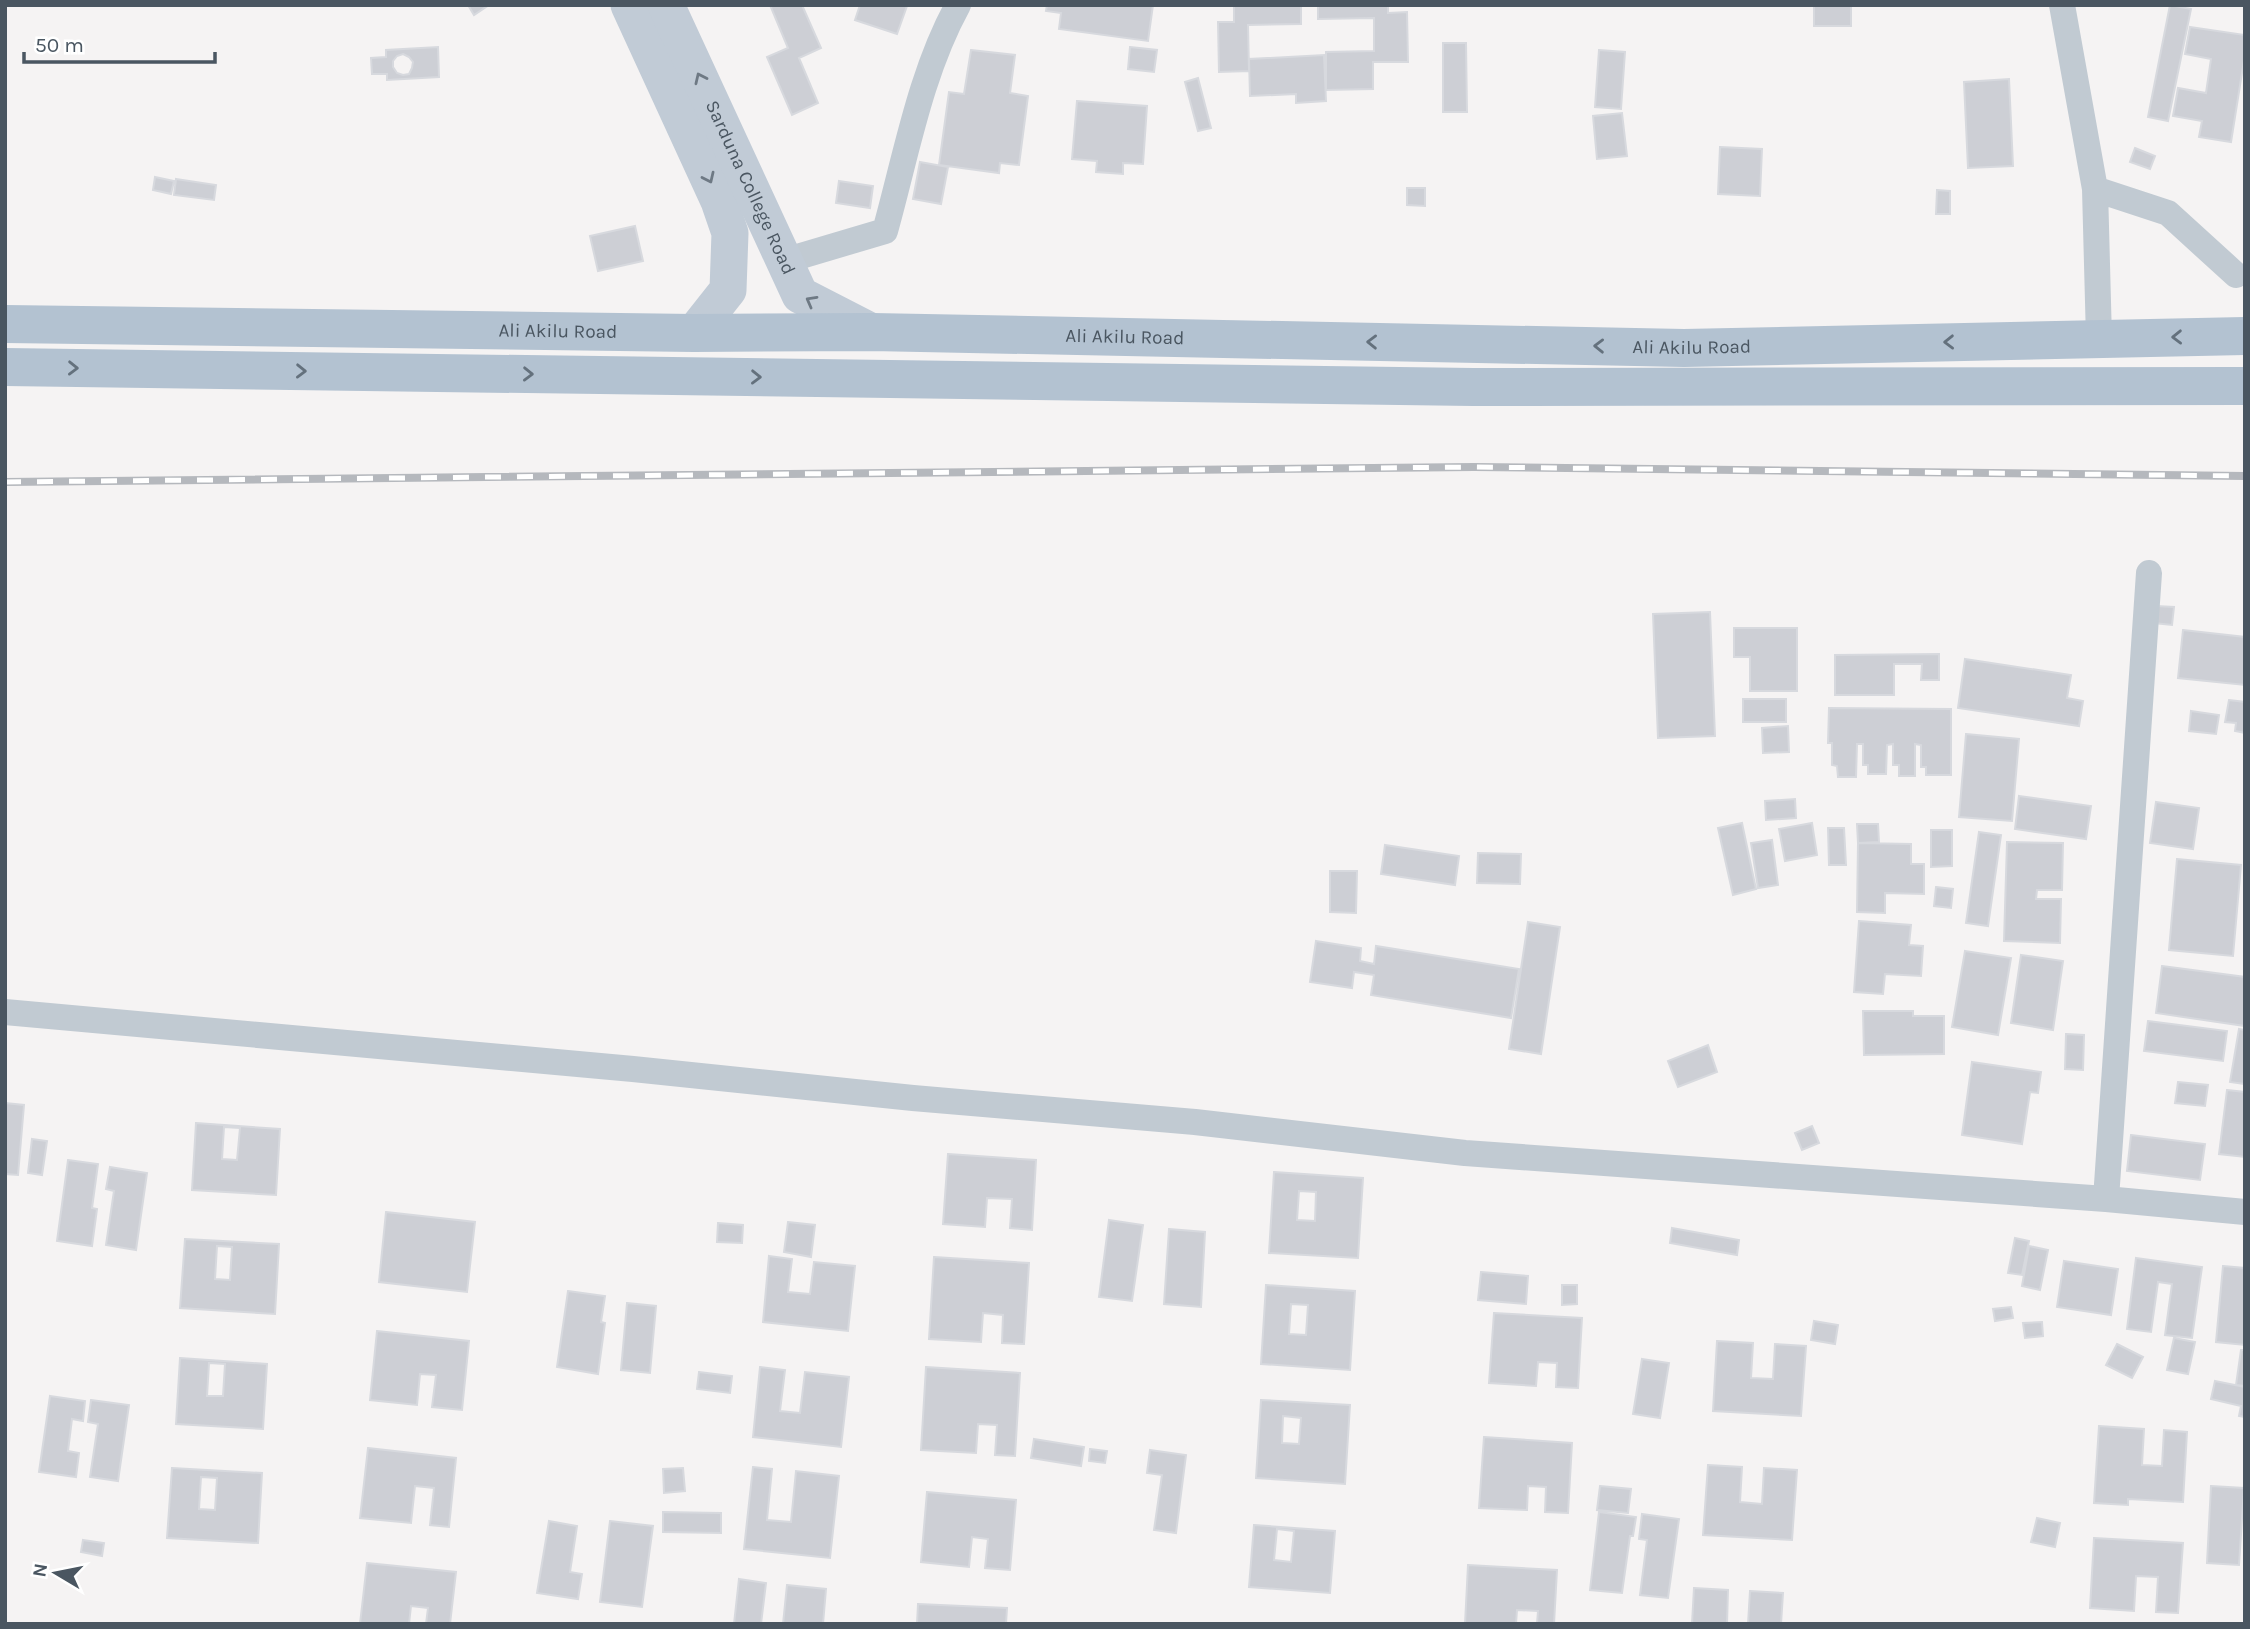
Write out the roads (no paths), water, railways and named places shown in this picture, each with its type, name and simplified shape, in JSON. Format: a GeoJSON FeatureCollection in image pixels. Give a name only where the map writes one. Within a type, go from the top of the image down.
{"type":"FeatureCollection","features":[{"type":"Feature","properties":{"kind":"main road","name":"Ali Akilu Road"},"geometry":{"type":"LineString","coordinates":[[5,324],[694,333],[872,332],[1684,348],[2245,336]]}},
{"type":"Feature","properties":{"kind":"main road"},"geometry":{"type":"LineString","coordinates":[[1473,387],[1474,344]]}},
{"type":"Feature","properties":{"kind":"main road"},"geometry":{"type":"LineString","coordinates":[[5,367],[1473,387],[2245,386]]}},
{"type":"Feature","properties":{"kind":"street","name":"Sarduna College Road"},"geometry":{"type":"LineString","coordinates":[[629,5],[719,201],[730,233],[728,290],[694,333]]}},
{"type":"Feature","properties":{"kind":"street","name":"Sarduna College Road"},"geometry":{"type":"LineString","coordinates":[[666,5],[800,295],[872,332]]}},
{"type":"Feature","properties":{"kind":"street"},"geometry":{"type":"LineString","coordinates":[[784,261],[885,231],[927,80],[942,34],[958,5]]}},
{"type":"Feature","properties":{"kind":"street"},"geometry":{"type":"LineString","coordinates":[[2062,5],[2095,189],[2099,339]]}},
{"type":"Feature","properties":{"kind":"street"},"geometry":{"type":"LineString","coordinates":[[2095,189],[2168,213],[2236,275]]}},
{"type":"Feature","properties":{"kind":"street"},"geometry":{"type":"LineString","coordinates":[[2106,1199],[2148,573]]}},
{"type":"Feature","properties":{"kind":"street"},"geometry":{"type":"LineString","coordinates":[[5,1012],[1195,1122],[1465,1153],[2106,1199],[2245,1212]]}},
{"type":"Feature","properties":{"kind":"railway"},"geometry":{"type":"LineString","coordinates":[[5,482],[1474,467],[2245,476]]}}]}
